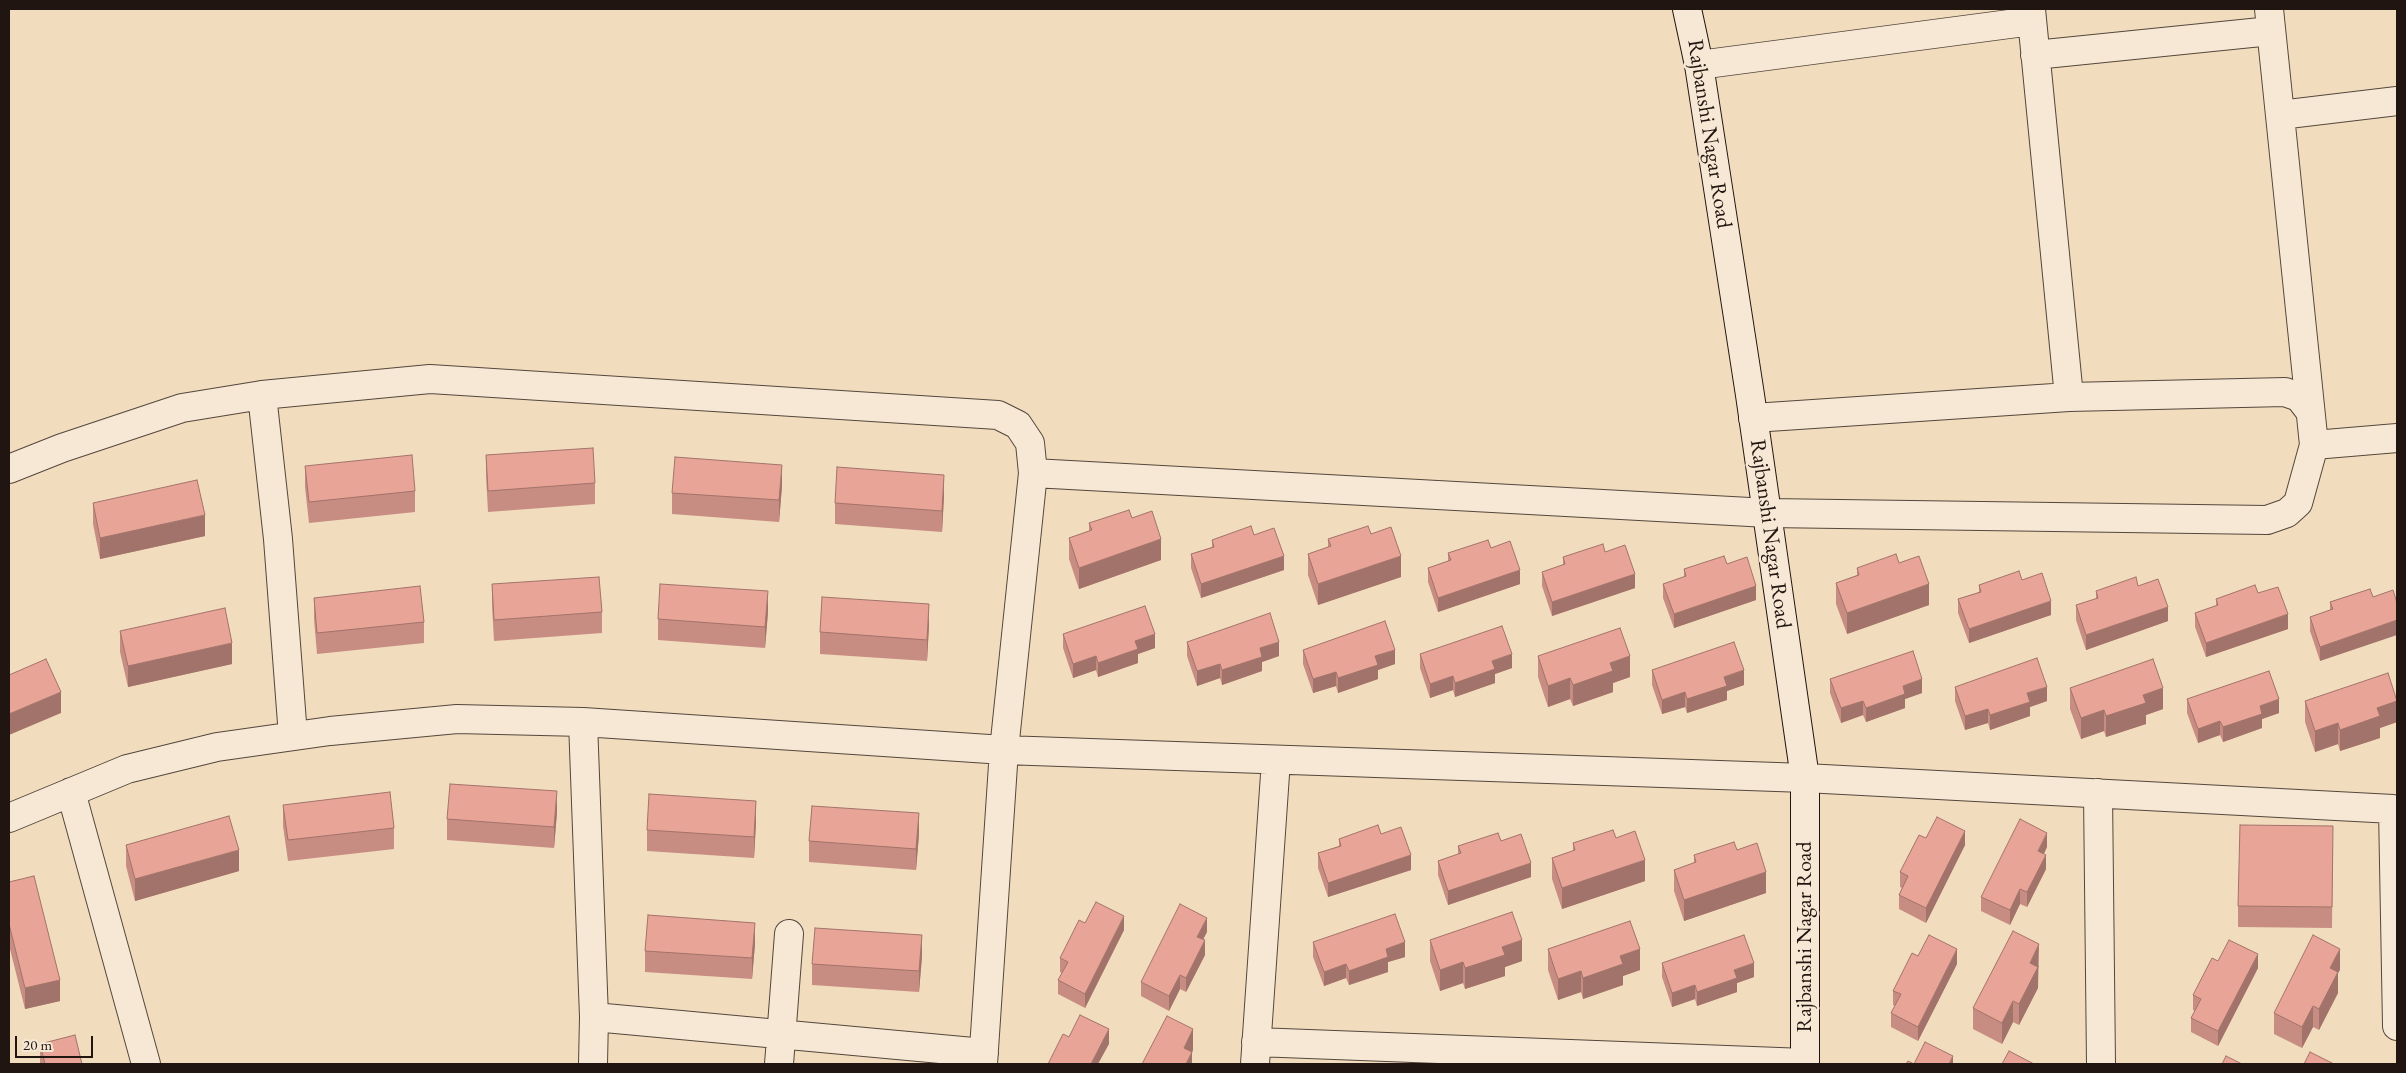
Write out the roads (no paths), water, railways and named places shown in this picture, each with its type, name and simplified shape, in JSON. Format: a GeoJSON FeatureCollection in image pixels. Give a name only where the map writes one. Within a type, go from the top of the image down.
{"type":"FeatureCollection","features":[{"type":"Feature","properties":{"kind":"street","name":"Rajbanshi Nagar Road"},"geometry":{"type":"LineString","coordinates":[[1687,9],[1699,65],[1768,513],[1805,778],[1805,1064]]}},
{"type":"Feature","properties":{"kind":"street"},"geometry":{"type":"LineString","coordinates":[[1699,65],[2031,15],[2070,397]]}},
{"type":"Feature","properties":{"kind":"street"},"geometry":{"type":"LineString","coordinates":[[1033,473],[1768,513],[2267,520],[2287,513],[2298,503],[2314,445],[2270,20],[2035,55]]}},
{"type":"Feature","properties":{"kind":"street"},"geometry":{"type":"LineString","coordinates":[[2280,114],[2397,101]]}},
{"type":"Feature","properties":{"kind":"street"},"geometry":{"type":"LineString","coordinates":[[9,469],[62,448],[182,408],[262,395],[430,379],[998,415],[1018,424],[1030,442],[1033,473],[1004,750],[983,1059],[782,1035],[594,1017]]}},
{"type":"Feature","properties":{"kind":"street"},"geometry":{"type":"LineString","coordinates":[[1753,418],[2070,397],[2285,392],[2298,397],[2309,410]]}},
{"type":"Feature","properties":{"kind":"street"},"geometry":{"type":"LineString","coordinates":[[262,395],[278,539],[293,736]]}},
{"type":"Feature","properties":{"kind":"street"},"geometry":{"type":"LineString","coordinates":[[2314,445],[2397,438]]}},
{"type":"Feature","properties":{"kind":"street"},"geometry":{"type":"LineString","coordinates":[[9,818],[127,769],[217,746],[457,719],[583,722],[1004,750],[1805,778],[2395,809],[2397,1026]]}},
{"type":"Feature","properties":{"kind":"street"},"geometry":{"type":"LineString","coordinates":[[583,722],[594,1017],[593,1064]]}},
{"type":"Feature","properties":{"kind":"street"},"geometry":{"type":"LineString","coordinates":[[1276,760],[1255,1053],[1805,1064]]}},
{"type":"Feature","properties":{"kind":"street"},"geometry":{"type":"LineString","coordinates":[[71,792],[146,1064]]}},
{"type":"Feature","properties":{"kind":"street"},"geometry":{"type":"LineString","coordinates":[[2098,793],[2101,1064]]}},
{"type":"Feature","properties":{"kind":"street"},"geometry":{"type":"LineString","coordinates":[[780,1064],[789,934]]}}]}
